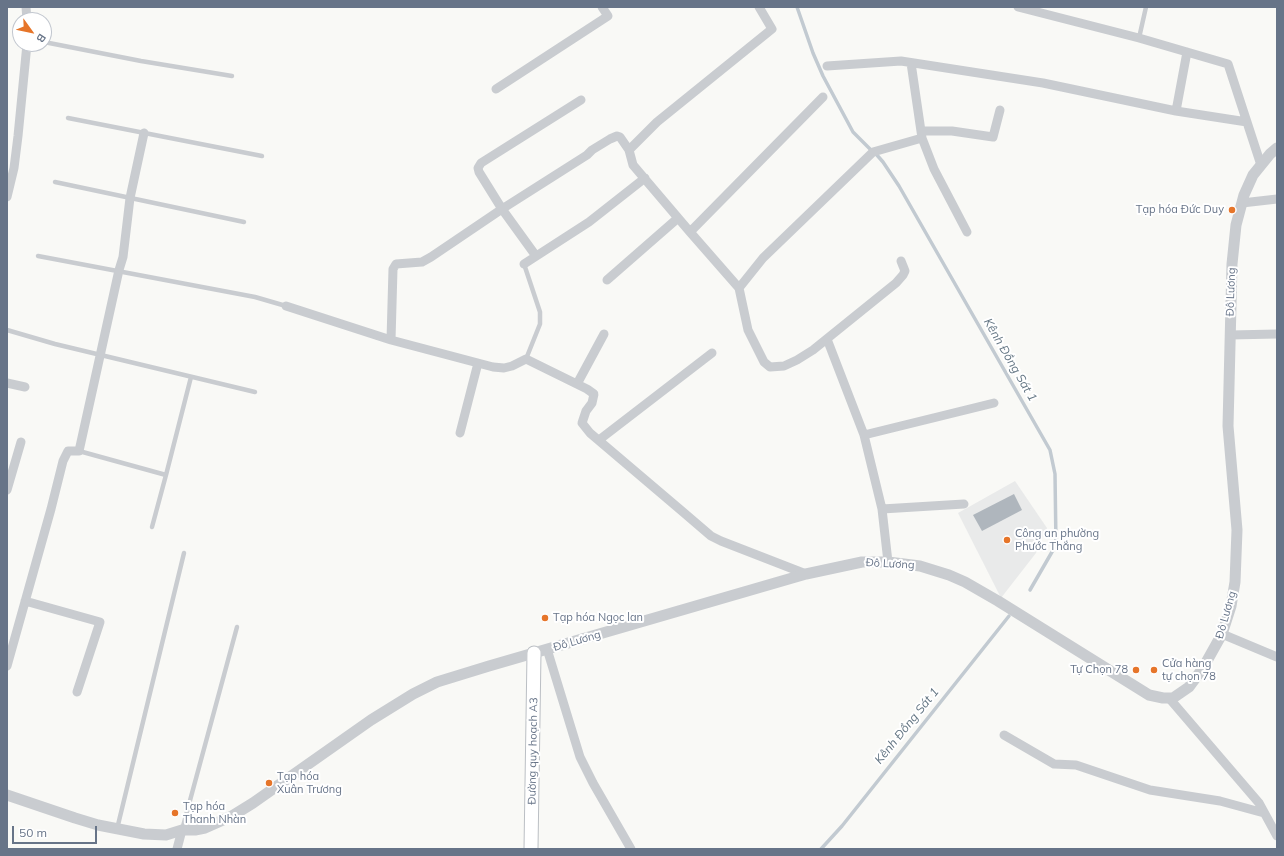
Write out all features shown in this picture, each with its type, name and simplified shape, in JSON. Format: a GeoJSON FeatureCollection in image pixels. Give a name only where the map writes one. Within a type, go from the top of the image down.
{"type":"FeatureCollection","features":[{"type":"Feature","properties":{"kind":"main road","name":"Đường quy hoạch A3"},"geometry":{"type":"LineString","coordinates":[[531,849],[534,653]]}},
{"type":"Feature","properties":{"kind":"street"},"geometry":{"type":"LineString","coordinates":[[496,89],[608,16],[602,7]]}},
{"type":"Feature","properties":{"kind":"street"},"geometry":{"type":"LineString","coordinates":[[629,150],[657,122],[772,29],[759,7]]}},
{"type":"Feature","properties":{"kind":"street"},"geometry":{"type":"LineString","coordinates":[[1018,7],[1139,38],[1228,64],[1261,165]]}},
{"type":"Feature","properties":{"kind":"street"},"geometry":{"type":"LineString","coordinates":[[7,197],[14,168],[26,52]]}},
{"type":"Feature","properties":{"kind":"street"},"geometry":{"type":"LineString","coordinates":[[1176,111],[1186,52]]}},
{"type":"Feature","properties":{"kind":"street"},"geometry":{"type":"LineString","coordinates":[[827,66],[901,61],[1043,83],[1176,111],[1247,122]]}},
{"type":"Feature","properties":{"kind":"street"},"geometry":{"type":"LineString","coordinates":[[911,63],[921,134],[934,169],[967,232]]}},
{"type":"Feature","properties":{"kind":"street"},"geometry":{"type":"LineString","coordinates":[[690,232],[823,97]]}},
{"type":"Feature","properties":{"kind":"street"},"geometry":{"type":"LineString","coordinates":[[536,256],[502,209],[478,168],[479,165],[581,100]]}},
{"type":"Feature","properties":{"kind":"street"},"geometry":{"type":"LineString","coordinates":[[739,288],[763,258],[872,152],[921,134],[952,131],[993,137],[1000,110]]}},
{"type":"Feature","properties":{"kind":"street"},"geometry":{"type":"LineString","coordinates":[[7,666],[63,461],[68,451],[79,451],[119,270],[124,257],[130,198],[144,133]]}},
{"type":"Feature","properties":{"kind":"street"},"geometry":{"type":"LineString","coordinates":[[391,340],[394,265],[398,263],[422,262],[431,257],[502,209],[617,136],[620,137],[629,150],[633,165],[739,288],[748,330],[764,362],[770,367],[784,366],[797,360],[827,339],[896,283],[905,271],[901,261]]}},
{"type":"Feature","properties":{"kind":"street","name":"Đô Lương"},"geometry":{"type":"LineString","coordinates":[[7,795],[75,818],[144,834],[166,835],[182,830],[205,828],[232,816],[253,804],[371,720],[413,694],[444,680],[806,574],[862,562],[888,562],[920,566],[949,575],[965,582],[1018,613],[1149,695],[1163,698],[1173,698],[1188,687],[1203,668],[1222,634],[1231,606],[1235,582],[1237,530],[1228,426],[1232,264],[1236,225],[1242,202],[1253,175],[1270,154],[1277,148]]}},
{"type":"Feature","properties":{"kind":"street"},"geometry":{"type":"LineString","coordinates":[[524,264],[589,222],[645,178]]}},
{"type":"Feature","properties":{"kind":"street"},"geometry":{"type":"LineString","coordinates":[[1242,202],[1277,199]]}},
{"type":"Feature","properties":{"kind":"street"},"geometry":{"type":"LineString","coordinates":[[607,280],[678,218]]}},
{"type":"Feature","properties":{"kind":"street"},"geometry":{"type":"LineString","coordinates":[[286,306],[391,340],[478,363],[504,368],[526,359],[587,389],[594,394],[592,403],[586,411],[582,423],[590,433],[711,536],[806,574]]}},
{"type":"Feature","properties":{"kind":"street"},"geometry":{"type":"LineString","coordinates":[[577,384],[604,334]]}},
{"type":"Feature","properties":{"kind":"street"},"geometry":{"type":"LineString","coordinates":[[1230,335],[1277,334]]}},
{"type":"Feature","properties":{"kind":"street"},"geometry":{"type":"LineString","coordinates":[[827,339],[864,435],[882,508],[888,562]]}},
{"type":"Feature","properties":{"kind":"street"},"geometry":{"type":"LineString","coordinates":[[598,440],[712,353]]}},
{"type":"Feature","properties":{"kind":"street"},"geometry":{"type":"LineString","coordinates":[[460,433],[478,363]]}},
{"type":"Feature","properties":{"kind":"street"},"geometry":{"type":"LineString","coordinates":[[7,383],[25,387]]}},
{"type":"Feature","properties":{"kind":"street"},"geometry":{"type":"LineString","coordinates":[[864,435],[994,403]]}},
{"type":"Feature","properties":{"kind":"street"},"geometry":{"type":"LineString","coordinates":[[7,490],[21,442]]}},
{"type":"Feature","properties":{"kind":"street"},"geometry":{"type":"LineString","coordinates":[[882,508],[964,504]]}},
{"type":"Feature","properties":{"kind":"street"},"geometry":{"type":"LineString","coordinates":[[25,601],[100,622],[77,692]]}},
{"type":"Feature","properties":{"kind":"street"},"geometry":{"type":"LineString","coordinates":[[1222,634],[1277,658]]}},
{"type":"Feature","properties":{"kind":"street"},"geometry":{"type":"LineString","coordinates":[[547,649],[580,757],[592,784],[631,849]]}},
{"type":"Feature","properties":{"kind":"street"},"geometry":{"type":"LineString","coordinates":[[1169,698],[1259,803],[1277,836]]}},
{"type":"Feature","properties":{"kind":"street"},"geometry":{"type":"LineString","coordinates":[[1004,734],[1054,764],[1076,766],[1150,790],[1220,801],[1264,812]]}},
{"type":"Feature","properties":{"kind":"street"},"geometry":{"type":"LineString","coordinates":[[176,849],[182,830]]}},
{"type":"Feature","properties":{"kind":"lane"},"geometry":{"type":"LineString","coordinates":[[1139,38],[1146,7]]}},
{"type":"Feature","properties":{"kind":"lane"},"geometry":{"type":"LineString","coordinates":[[52,44],[141,61],[232,76]]}},
{"type":"Feature","properties":{"kind":"lane"},"geometry":{"type":"LineString","coordinates":[[68,118],[262,156]]}},
{"type":"Feature","properties":{"kind":"lane"},"geometry":{"type":"LineString","coordinates":[[55,182],[244,222]]}},
{"type":"Feature","properties":{"kind":"lane"},"geometry":{"type":"LineString","coordinates":[[38,256],[119,270],[255,297],[286,306]]}},
{"type":"Feature","properties":{"kind":"lane"},"geometry":{"type":"LineString","coordinates":[[524,264],[540,312],[540,324],[526,359]]}},
{"type":"Feature","properties":{"kind":"lane"},"geometry":{"type":"LineString","coordinates":[[7,330],[55,344],[255,392]]}},
{"type":"Feature","properties":{"kind":"lane"},"geometry":{"type":"LineString","coordinates":[[152,526],[191,377]]}},
{"type":"Feature","properties":{"kind":"lane"},"geometry":{"type":"LineString","coordinates":[[79,451],[166,475]]}},
{"type":"Feature","properties":{"kind":"lane"},"geometry":{"type":"LineString","coordinates":[[117,828],[184,553]]}},
{"type":"Feature","properties":{"kind":"lane"},"geometry":{"type":"LineString","coordinates":[[182,830],[237,627]]}},
{"type":"Feature","properties":{"kind":"shaded area","name":"Công an phường Phước Thắng"},"geometry":{"type":"Polygon","coordinates":[[[1015,481],[1047,528],[1036,553],[1001,598],[958,513],[1015,481]]]}},
{"type":"Feature","properties":{"kind":"building"},"geometry":{"type":"Polygon","coordinates":[[[1014,494],[1022,510],[982,531],[973,515],[1014,494]]]}},
{"type":"Feature","properties":{"kind":"waterway","name":"Kênh Đồng Sát 1"},"geometry":{"type":"LineString","coordinates":[[797,7],[813,53],[823,76],[853,132],[870,149]]}},
{"type":"Feature","properties":{"kind":"waterway","name":"Kênh Đồng Sát 1"},"geometry":{"type":"LineString","coordinates":[[876,154],[899,186],[1050,450],[1055,474],[1056,545],[1030,590]]}},
{"type":"Feature","properties":{"kind":"waterway","name":"Kênh Đồng Sát 1"},"geometry":{"type":"LineString","coordinates":[[821,849],[842,826],[1009,616]]}},
{"type":"Feature","properties":{"kind":"place","name":"Tạp hóa Đức Duy"},"geometry":{"type":"Point","coordinates":[1232,210]}},
{"type":"Feature","properties":{"kind":"place","name":"Công an phường Phước Thắng"},"geometry":{"type":"Point","coordinates":[1007,540]}},
{"type":"Feature","properties":{"kind":"place","name":"Tạp hóa Ngọc lan"},"geometry":{"type":"Point","coordinates":[545,618]}},
{"type":"Feature","properties":{"kind":"place","name":"Tự Chọn 78"},"geometry":{"type":"Point","coordinates":[1136,670]}},
{"type":"Feature","properties":{"kind":"place","name":"Cửa hàng tự chọn 78"},"geometry":{"type":"Point","coordinates":[1154,670]}},
{"type":"Feature","properties":{"kind":"place","name":"Tạp hóa Xuân Trương"},"geometry":{"type":"Point","coordinates":[269,783]}},
{"type":"Feature","properties":{"kind":"place","name":"Tạp hóa Thanh Nhàn"},"geometry":{"type":"Point","coordinates":[175,813]}}]}
